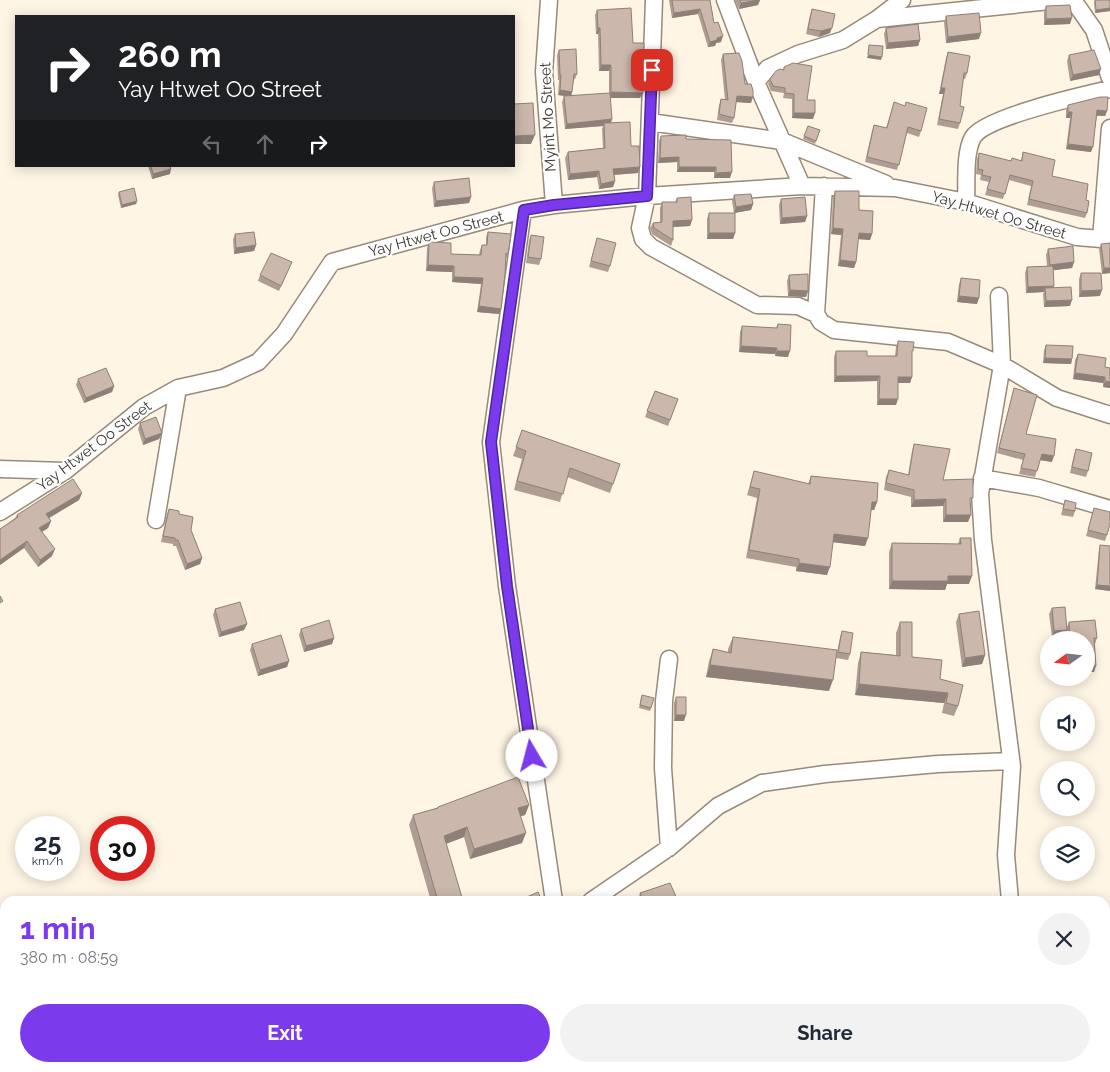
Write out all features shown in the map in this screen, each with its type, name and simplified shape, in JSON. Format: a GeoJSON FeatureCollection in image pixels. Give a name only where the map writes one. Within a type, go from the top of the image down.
{"type":"FeatureCollection","features":[{"type":"Feature","properties":{"kind":"street","name":"Myint Mo Street"},"geometry":{"type":"LineString","coordinates":[[549,0],[544,72],[554,205]]}},
{"type":"Feature","properties":{"kind":"street"},"geometry":{"type":"LineString","coordinates":[[654,0],[647,196],[640,228],[643,239],[651,247],[757,305],[798,306],[816,314],[821,322],[834,330],[948,342],[1002,365],[1057,398],[1110,415]]}},
{"type":"Feature","properties":{"kind":"street"},"geometry":{"type":"LineString","coordinates":[[725,0],[756,82],[802,186]]}},
{"type":"Feature","properties":{"kind":"street"},"geometry":{"type":"LineString","coordinates":[[756,82],[768,68],[798,54],[843,40],[877,19],[902,0]]}},
{"type":"Feature","properties":{"kind":"street"},"geometry":{"type":"LineString","coordinates":[[877,19],[1060,0]]}},
{"type":"Feature","properties":{"kind":"street"},"geometry":{"type":"LineString","coordinates":[[1073,0],[1094,30],[1110,78]]}},
{"type":"Feature","properties":{"kind":"street"},"geometry":{"type":"LineString","coordinates":[[966,202],[968,150],[974,136],[992,125],[1042,105],[1110,89]]}},
{"type":"Feature","properties":{"kind":"street"},"geometry":{"type":"LineString","coordinates":[[650,122],[782,140],[895,188]]}},
{"type":"Feature","properties":{"kind":"street"},"geometry":{"type":"LineString","coordinates":[[1105,237],[1110,128]]}},
{"type":"Feature","properties":{"kind":"street","name":"Yay Htwet Oo Street"},"geometry":{"type":"LineString","coordinates":[[0,512],[65,471],[144,406],[178,388],[223,378],[258,362],[284,334],[332,262],[524,210],[554,205],[647,196],[802,186],[895,188],[966,202],[1077,237],[1105,237]]}},
{"type":"Feature","properties":{"kind":"street"},"geometry":{"type":"LineString","coordinates":[[816,314],[824,186]]}},
{"type":"Feature","properties":{"kind":"street"},"geometry":{"type":"LineString","coordinates":[[524,210],[491,442],[507,586],[553,896]]}},
{"type":"Feature","properties":{"kind":"street"},"geometry":{"type":"LineString","coordinates":[[999,296],[1002,365],[980,494],[983,540],[1011,761],[1006,855],[1010,896]]}},
{"type":"Feature","properties":{"kind":"street"},"geometry":{"type":"LineString","coordinates":[[156,520],[178,388]]}},
{"type":"Feature","properties":{"kind":"street"},"geometry":{"type":"LineString","coordinates":[[0,469],[65,471]]}},
{"type":"Feature","properties":{"kind":"street"},"geometry":{"type":"LineString","coordinates":[[982,478],[1039,488],[1110,509]]}},
{"type":"Feature","properties":{"kind":"street"},"geometry":{"type":"LineString","coordinates":[[669,659],[664,701],[663,768],[670,848]]}},
{"type":"Feature","properties":{"kind":"street"},"geometry":{"type":"LineString","coordinates":[[599,896],[670,848],[718,806],[762,782],[825,774],[928,765],[1011,761]]}},
{"type":"Feature","properties":{"kind":"building"},"geometry":{"type":"Polygon","coordinates":[[[672,0],[710,0],[714,23],[718,22],[723,36],[710,42],[700,9],[674,13],[672,0]]]}},
{"type":"Feature","properties":{"kind":"building"},"geometry":{"type":"Polygon","coordinates":[[[740,0],[759,0],[741,3],[740,0]]]}},
{"type":"Feature","properties":{"kind":"building"},"geometry":{"type":"Polygon","coordinates":[[[1095,0],[1110,0],[1110,8],[1096,10],[1095,0]]]}},
{"type":"Feature","properties":{"kind":"building"},"geometry":{"type":"Polygon","coordinates":[[[1070,5],[1072,18],[1046,19],[1046,6],[1070,5]]]}},
{"type":"Feature","properties":{"kind":"building"},"geometry":{"type":"Polygon","coordinates":[[[631,8],[633,43],[644,43],[643,93],[611,92],[611,65],[601,65],[600,28],[598,28],[597,10],[631,8]]]}},
{"type":"Feature","properties":{"kind":"building"},"geometry":{"type":"Polygon","coordinates":[[[812,9],[835,14],[832,28],[821,31],[808,29],[812,9]]]}},
{"type":"Feature","properties":{"kind":"building"},"geometry":{"type":"Polygon","coordinates":[[[979,13],[981,33],[948,37],[946,16],[979,13]]]}},
{"type":"Feature","properties":{"kind":"building"},"geometry":{"type":"Polygon","coordinates":[[[918,24],[920,40],[888,43],[886,28],[918,24]]]}},
{"type":"Feature","properties":{"kind":"building"},"geometry":{"type":"Polygon","coordinates":[[[869,45],[883,46],[882,57],[868,55],[869,45]]]}},
{"type":"Feature","properties":{"kind":"building"},"geometry":{"type":"Polygon","coordinates":[[[576,49],[577,74],[574,74],[572,92],[560,90],[559,50],[576,49]]]}},
{"type":"Feature","properties":{"kind":"building"},"geometry":{"type":"Polygon","coordinates":[[[1094,50],[1101,69],[1073,75],[1069,55],[1094,50]]]}},
{"type":"Feature","properties":{"kind":"building"},"geometry":{"type":"Polygon","coordinates":[[[948,52],[970,56],[967,73],[964,73],[960,106],[964,107],[960,123],[939,119],[945,88],[941,88],[948,52]]]}},
{"type":"Feature","properties":{"kind":"building"},"geometry":{"type":"Polygon","coordinates":[[[739,53],[745,84],[751,84],[753,97],[737,96],[734,118],[719,114],[721,99],[728,100],[723,54],[739,53]]]}},
{"type":"Feature","properties":{"kind":"building"},"geometry":{"type":"Polygon","coordinates":[[[793,63],[812,66],[807,100],[815,100],[815,113],[794,113],[794,94],[785,93],[785,88],[773,86],[770,79],[776,71],[784,70],[784,67],[793,63]]]}},
{"type":"Feature","properties":{"kind":"building"},"geometry":{"type":"Polygon","coordinates":[[[610,93],[612,119],[567,124],[564,96],[610,93]]]}},
{"type":"Feature","properties":{"kind":"building"},"geometry":{"type":"Polygon","coordinates":[[[1100,97],[1108,97],[1107,111],[1097,110],[1093,147],[1068,144],[1072,112],[1068,112],[1068,105],[1100,97]]]}},
{"type":"Feature","properties":{"kind":"building"},"geometry":{"type":"Polygon","coordinates":[[[894,102],[905,106],[906,102],[927,108],[921,131],[908,127],[899,165],[867,157],[874,125],[887,128],[894,102]]]}},
{"type":"Feature","properties":{"kind":"building"},"geometry":{"type":"Polygon","coordinates":[[[533,103],[535,135],[515,136],[515,104],[533,103]]]}},
{"type":"Feature","properties":{"kind":"building"},"geometry":{"type":"Polygon","coordinates":[[[630,122],[631,146],[639,146],[640,167],[613,169],[615,181],[601,184],[599,171],[570,174],[568,152],[605,148],[604,123],[630,122]]]}},
{"type":"Feature","properties":{"kind":"building"},"geometry":{"type":"Polygon","coordinates":[[[808,126],[820,130],[816,141],[804,136],[808,126]]]}},
{"type":"Feature","properties":{"kind":"building"},"geometry":{"type":"Polygon","coordinates":[[[686,135],[686,139],[731,140],[732,172],[716,173],[716,167],[679,167],[679,157],[660,158],[661,136],[686,135]]]}},
{"type":"Feature","properties":{"kind":"building"},"geometry":{"type":"Polygon","coordinates":[[[1023,152],[1055,160],[1052,176],[1088,184],[1086,200],[1089,201],[1087,213],[1029,199],[1033,181],[1010,175],[1005,194],[987,189],[991,177],[982,175],[983,170],[978,169],[979,153],[1011,161],[1012,158],[1022,161],[1023,152]]]}},
{"type":"Feature","properties":{"kind":"building"},"geometry":{"type":"Polygon","coordinates":[[[151,167],[170,167],[171,169],[153,174],[151,167]]]}},
{"type":"Feature","properties":{"kind":"building"},"geometry":{"type":"Polygon","coordinates":[[[469,178],[471,197],[436,201],[434,182],[469,178]]]}},
{"type":"Feature","properties":{"kind":"building"},"geometry":{"type":"Polygon","coordinates":[[[134,188],[137,201],[122,205],[119,192],[134,188]]]}},
{"type":"Feature","properties":{"kind":"building"},"geometry":{"type":"Polygon","coordinates":[[[835,191],[859,191],[859,210],[873,211],[872,234],[859,233],[856,262],[840,260],[843,229],[833,228],[835,191]]]}},
{"type":"Feature","properties":{"kind":"building"},"geometry":{"type":"Polygon","coordinates":[[[751,194],[753,204],[736,207],[734,195],[751,194]]]}},
{"type":"Feature","properties":{"kind":"building"},"geometry":{"type":"Polygon","coordinates":[[[691,197],[692,220],[673,221],[673,240],[654,228],[653,223],[662,222],[662,202],[677,202],[677,198],[691,197]]]}},
{"type":"Feature","properties":{"kind":"building"},"geometry":{"type":"Polygon","coordinates":[[[805,197],[807,216],[782,218],[781,199],[805,197]]]}},
{"type":"Feature","properties":{"kind":"building"},"geometry":{"type":"Polygon","coordinates":[[[709,213],[735,213],[735,233],[709,233],[709,213]]]}},
{"type":"Feature","properties":{"kind":"building"},"geometry":{"type":"Polygon","coordinates":[[[254,232],[256,245],[236,248],[235,234],[254,232]]]}},
{"type":"Feature","properties":{"kind":"building"},"geometry":{"type":"Polygon","coordinates":[[[488,232],[511,234],[508,254],[506,253],[501,309],[479,306],[483,278],[454,277],[454,266],[428,265],[429,242],[451,243],[451,254],[481,255],[482,245],[487,245],[488,232]]]}},
{"type":"Feature","properties":{"kind":"building"},"geometry":{"type":"Polygon","coordinates":[[[531,235],[544,237],[541,259],[528,257],[531,235]]]}},
{"type":"Feature","properties":{"kind":"building"},"geometry":{"type":"Polygon","coordinates":[[[597,238],[616,243],[610,266],[591,261],[597,238]]]}},
{"type":"Feature","properties":{"kind":"building"},"geometry":{"type":"Polygon","coordinates":[[[1110,243],[1110,268],[1104,268],[1101,244],[1110,243]]]}},
{"type":"Feature","properties":{"kind":"building"},"geometry":{"type":"Polygon","coordinates":[[[1073,246],[1074,262],[1050,265],[1048,249],[1073,246]]]}},
{"type":"Feature","properties":{"kind":"building"},"geometry":{"type":"Polygon","coordinates":[[[271,253],[292,262],[281,286],[260,275],[271,253]]]}},
{"type":"Feature","properties":{"kind":"building"},"geometry":{"type":"Polygon","coordinates":[[[1053,266],[1054,286],[1028,287],[1027,267],[1053,266]]]}},
{"type":"Feature","properties":{"kind":"building"},"geometry":{"type":"Polygon","coordinates":[[[1081,273],[1101,273],[1102,290],[1081,291],[1081,273]]]}},
{"type":"Feature","properties":{"kind":"building"},"geometry":{"type":"Polygon","coordinates":[[[808,274],[808,291],[790,290],[789,275],[808,274]]]}},
{"type":"Feature","properties":{"kind":"building"},"geometry":{"type":"Polygon","coordinates":[[[961,278],[980,280],[979,298],[959,296],[961,278]]]}},
{"type":"Feature","properties":{"kind":"building"},"geometry":{"type":"Polygon","coordinates":[[[1071,287],[1072,300],[1046,301],[1045,288],[1071,287]]]}},
{"type":"Feature","properties":{"kind":"building"},"geometry":{"type":"Polygon","coordinates":[[[778,324],[791,325],[790,351],[777,351],[777,348],[741,346],[742,326],[777,328],[778,324]]]}},
{"type":"Feature","properties":{"kind":"building"},"geometry":{"type":"Polygon","coordinates":[[[898,341],[914,342],[912,377],[898,377],[898,399],[879,399],[880,376],[836,376],[836,351],[867,351],[867,356],[897,356],[898,341]]]}},
{"type":"Feature","properties":{"kind":"building"},"geometry":{"type":"Polygon","coordinates":[[[1046,345],[1073,346],[1072,359],[1045,358],[1046,345]]]}},
{"type":"Feature","properties":{"kind":"building"},"geometry":{"type":"Polygon","coordinates":[[[1078,354],[1106,358],[1105,367],[1110,368],[1110,382],[1105,381],[1105,377],[1075,373],[1078,354]]]}},
{"type":"Feature","properties":{"kind":"building"},"geometry":{"type":"Polygon","coordinates":[[[106,368],[114,386],[86,398],[78,379],[106,368]]]}},
{"type":"Feature","properties":{"kind":"building"},"geometry":{"type":"Polygon","coordinates":[[[1014,388],[1037,395],[1026,434],[1056,439],[1054,456],[1042,454],[1037,471],[1021,468],[1025,454],[999,448],[1014,388]]]}},
{"type":"Feature","properties":{"kind":"building"},"geometry":{"type":"Polygon","coordinates":[[[655,391],[678,399],[670,420],[647,411],[655,391]]]}},
{"type":"Feature","properties":{"kind":"building"},"geometry":{"type":"Polygon","coordinates":[[[156,417],[162,433],[145,439],[140,423],[156,417]]]}},
{"type":"Feature","properties":{"kind":"building"},"geometry":{"type":"Polygon","coordinates":[[[522,430],[620,464],[613,484],[570,468],[563,494],[517,481],[526,451],[516,447],[522,430]]]}},
{"type":"Feature","properties":{"kind":"building"},"geometry":{"type":"Polygon","coordinates":[[[914,444],[950,449],[943,480],[973,479],[973,498],[970,498],[971,515],[946,515],[946,499],[914,500],[914,490],[886,483],[889,470],[909,475],[914,444]]]}},
{"type":"Feature","properties":{"kind":"building"},"geometry":{"type":"Polygon","coordinates":[[[1076,449],[1092,453],[1088,471],[1072,467],[1076,449]]]}},
{"type":"Feature","properties":{"kind":"building"},"geometry":{"type":"Polygon","coordinates":[[[754,471],[810,484],[811,476],[878,483],[877,502],[872,502],[868,538],[834,534],[830,567],[799,563],[799,559],[749,550],[760,489],[750,487],[754,471]]]}},
{"type":"Feature","properties":{"kind":"building"},"geometry":{"type":"Polygon","coordinates":[[[73,479],[82,493],[46,514],[51,521],[39,528],[55,549],[40,560],[27,541],[0,560],[0,529],[18,517],[17,515],[73,479]]]}},
{"type":"Feature","properties":{"kind":"building"},"geometry":{"type":"Polygon","coordinates":[[[1065,500],[1076,503],[1075,511],[1063,509],[1065,500]]]}},
{"type":"Feature","properties":{"kind":"building"},"geometry":{"type":"Polygon","coordinates":[[[1094,508],[1110,512],[1110,524],[1107,535],[1088,530],[1094,508]]]}},
{"type":"Feature","properties":{"kind":"building"},"geometry":{"type":"Polygon","coordinates":[[[169,509],[179,511],[179,514],[193,517],[191,530],[202,558],[187,564],[178,540],[163,536],[169,509]]]}},
{"type":"Feature","properties":{"kind":"building"},"geometry":{"type":"Polygon","coordinates":[[[960,538],[971,538],[972,576],[948,576],[948,581],[892,581],[892,543],[961,544],[960,538]]]}},
{"type":"Feature","properties":{"kind":"building"},"geometry":{"type":"Polygon","coordinates":[[[1100,545],[1110,546],[1110,586],[1097,585],[1100,545]]]}},
{"type":"Feature","properties":{"kind":"building"},"geometry":{"type":"Polygon","coordinates":[[[240,602],[247,624],[221,632],[215,609],[240,602]]]}},
{"type":"Feature","properties":{"kind":"building"},"geometry":{"type":"Polygon","coordinates":[[[1065,607],[1067,630],[1054,631],[1052,608],[1065,607]]]}},
{"type":"Feature","properties":{"kind":"building"},"geometry":{"type":"Polygon","coordinates":[[[979,611],[985,655],[965,658],[959,614],[979,611]]]}},
{"type":"Feature","properties":{"kind":"building"},"geometry":{"type":"Polygon","coordinates":[[[329,620],[334,638],[306,646],[301,629],[329,620]]]}},
{"type":"Feature","properties":{"kind":"building"},"geometry":{"type":"Polygon","coordinates":[[[1095,620],[1097,638],[1095,638],[1095,631],[1070,631],[1069,622],[1095,620]]]}},
{"type":"Feature","properties":{"kind":"building"},"geometry":{"type":"Polygon","coordinates":[[[900,622],[912,622],[912,657],[942,660],[940,679],[963,685],[958,706],[946,703],[948,693],[859,684],[861,652],[900,656],[900,622]]]}},
{"type":"Feature","properties":{"kind":"building"},"geometry":{"type":"Polygon","coordinates":[[[842,631],[853,633],[850,654],[838,652],[842,631]]]}},
{"type":"Feature","properties":{"kind":"building"},"geometry":{"type":"Polygon","coordinates":[[[281,635],[289,661],[260,670],[252,644],[281,635]]]}},
{"type":"Feature","properties":{"kind":"building"},"geometry":{"type":"Polygon","coordinates":[[[733,637],[837,650],[833,680],[710,665],[713,649],[731,653],[733,637]]]}},
{"type":"Feature","properties":{"kind":"building"},"geometry":{"type":"Polygon","coordinates":[[[642,695],[654,698],[651,708],[640,705],[642,695]]]}},
{"type":"Feature","properties":{"kind":"building"},"geometry":{"type":"Polygon","coordinates":[[[676,697],[686,697],[686,715],[676,715],[676,697]]]}},
{"type":"Feature","properties":{"kind":"building"},"geometry":{"type":"Polygon","coordinates":[[[518,777],[529,805],[518,808],[526,833],[474,849],[467,827],[444,836],[462,896],[437,896],[413,815],[518,777]]]}},
{"type":"Feature","properties":{"kind":"building"},"geometry":{"type":"Polygon","coordinates":[[[670,883],[676,896],[641,896],[640,893],[670,883]]]}},
{"type":"Feature","properties":{"kind":"building"},"geometry":{"type":"Polygon","coordinates":[[[538,892],[540,896],[529,896],[538,892]]]}},
{"type":"Feature","properties":{"kind":"route"},"geometry":{"type":"LineString","coordinates":[[532,756],[507,586],[491,442],[524,210],[554,205],[647,196],[652,70]]}}]}
